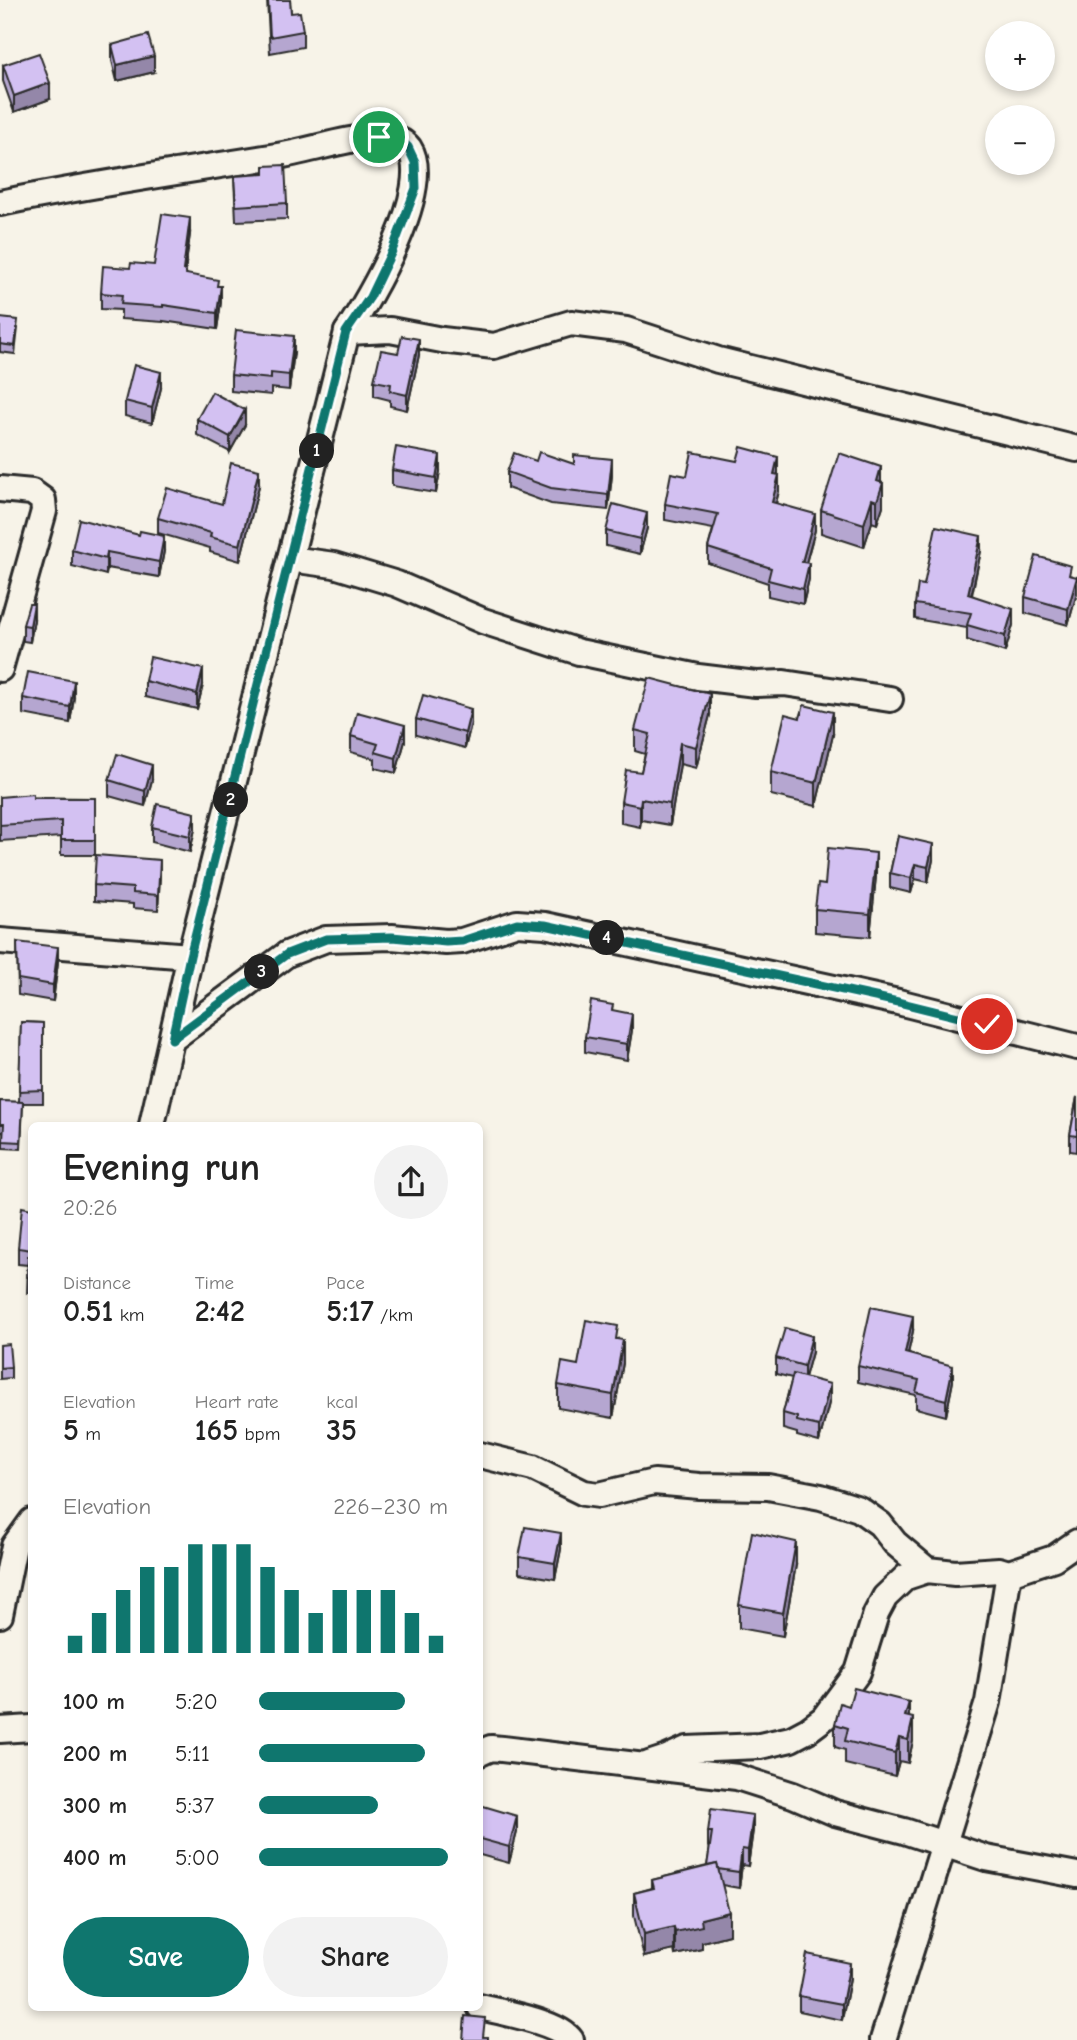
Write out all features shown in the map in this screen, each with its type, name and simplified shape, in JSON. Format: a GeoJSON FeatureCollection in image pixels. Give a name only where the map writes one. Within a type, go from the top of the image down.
{"type":"FeatureCollection","features":[{"type":"Feature","properties":{"kind":"street"},"geometry":{"type":"LineString","coordinates":[[0,203],[85,185],[281,155],[363,138],[396,137],[408,147],[415,162],[416,188],[392,251],[370,297],[346,332],[190,956],[153,1122]]}},
{"type":"Feature","properties":{"kind":"street"},"geometry":{"type":"LineString","coordinates":[[346,332],[390,330],[494,346],[571,323],[626,330],[718,360],[1077,449]]}},
{"type":"Feature","properties":{"kind":"street"},"geometry":{"type":"LineString","coordinates":[[0,489],[32,492],[43,500],[44,511],[0,669]]}},
{"type":"Feature","properties":{"kind":"street"},"geometry":{"type":"LineString","coordinates":[[290,559],[334,565],[397,584],[483,621],[579,652],[698,677],[755,684],[784,683],[890,699]]}},
{"type":"Feature","properties":{"kind":"street"},"geometry":{"type":"LineString","coordinates":[[172,1039],[287,954],[326,939],[392,937],[462,941],[517,923],[545,925],[884,999],[1077,1047]]}},
{"type":"Feature","properties":{"kind":"street"},"geometry":{"type":"LineString","coordinates":[[0,941],[190,956]]}},
{"type":"Feature","properties":{"kind":"street"},"geometry":{"type":"LineString","coordinates":[[483,1456],[533,1468],[584,1493],[599,1494],[654,1482],[768,1487],[821,1497],[859,1509],[880,1524],[895,1543],[927,1570]]}},
{"type":"Feature","properties":{"kind":"street"},"geometry":{"type":"LineString","coordinates":[[0,1615],[13,1546],[28,1526]]}},
{"type":"Feature","properties":{"kind":"street"},"geometry":{"type":"LineString","coordinates":[[642,1766],[687,1749],[760,1746],[791,1739],[808,1730],[824,1718],[858,1672],[876,1614],[885,1597],[906,1577],[927,1570],[955,1573],[999,1570],[1009,1573],[1065,1562],[1077,1542]]}},
{"type":"Feature","properties":{"kind":"street"},"geometry":{"type":"LineString","coordinates":[[883,2040],[988,1702],[1009,1573]]}},
{"type":"Feature","properties":{"kind":"street"},"geometry":{"type":"LineString","coordinates":[[0,1730],[28,1728]]}},
{"type":"Feature","properties":{"kind":"street"},"geometry":{"type":"LineString","coordinates":[[483,1752],[491,1748],[737,1777],[793,1795],[835,1813],[986,1858],[1077,1875]]}},
{"type":"Feature","properties":{"kind":"street"},"geometry":{"type":"LineString","coordinates":[[483,2008],[546,2024],[566,2034],[570,2040]]}},
{"type":"Feature","properties":{"kind":"building"},"geometry":{"type":"Polygon","coordinates":[[[268,0],[290,0],[291,13],[300,12],[303,31],[270,37],[268,0]]]}},
{"type":"Feature","properties":{"kind":"building"},"geometry":{"type":"Polygon","coordinates":[[[148,35],[154,56],[117,65],[112,45],[148,35]]]}},
{"type":"Feature","properties":{"kind":"building"},"geometry":{"type":"Polygon","coordinates":[[[39,53],[50,83],[14,96],[3,65],[39,53]]]}},
{"type":"Feature","properties":{"kind":"building"},"geometry":{"type":"Polygon","coordinates":[[[285,165],[287,203],[236,206],[234,176],[264,174],[264,166],[285,165]]]}},
{"type":"Feature","properties":{"kind":"building"},"geometry":{"type":"Polygon","coordinates":[[[162,214],[190,218],[183,270],[186,274],[218,280],[217,286],[221,286],[217,313],[163,305],[121,304],[122,295],[101,293],[103,266],[130,268],[131,263],[154,265],[162,214]]]}},
{"type":"Feature","properties":{"kind":"building"},"geometry":{"type":"Polygon","coordinates":[[[0,318],[18,320],[15,346],[0,344],[0,318]]]}},
{"type":"Feature","properties":{"kind":"building"},"geometry":{"type":"Polygon","coordinates":[[[236,330],[294,336],[289,375],[271,373],[271,379],[231,375],[236,330]]]}},
{"type":"Feature","properties":{"kind":"building"},"geometry":{"type":"Polygon","coordinates":[[[402,336],[419,339],[407,395],[390,391],[391,384],[374,381],[381,350],[398,353],[402,336]]]}},
{"type":"Feature","properties":{"kind":"building"},"geometry":{"type":"Polygon","coordinates":[[[134,365],[161,372],[152,408],[125,401],[134,365]]]}},
{"type":"Feature","properties":{"kind":"building"},"geometry":{"type":"Polygon","coordinates":[[[212,392],[245,410],[230,437],[197,419],[212,392]]]}},
{"type":"Feature","properties":{"kind":"building"},"geometry":{"type":"Polygon","coordinates":[[[396,447],[440,455],[436,478],[392,470],[396,447]]]}},
{"type":"Feature","properties":{"kind":"building"},"geometry":{"type":"Polygon","coordinates":[[[741,447],[778,457],[774,474],[779,475],[772,502],[815,514],[802,562],[809,563],[803,589],[768,580],[771,568],[708,548],[718,514],[665,504],[671,473],[687,476],[692,452],[737,461],[741,447]]]}},
{"type":"Feature","properties":{"kind":"building"},"geometry":{"type":"Polygon","coordinates":[[[539,452],[574,464],[574,455],[612,459],[608,495],[551,488],[507,472],[514,453],[536,461],[539,452]]]}},
{"type":"Feature","properties":{"kind":"building"},"geometry":{"type":"Polygon","coordinates":[[[839,453],[881,467],[877,481],[883,483],[877,501],[872,499],[864,524],[821,510],[839,453]]]}},
{"type":"Feature","properties":{"kind":"building"},"geometry":{"type":"Polygon","coordinates":[[[231,463],[259,470],[240,545],[210,537],[211,533],[158,518],[167,488],[222,504],[231,463]]]}},
{"type":"Feature","properties":{"kind":"building"},"geometry":{"type":"Polygon","coordinates":[[[613,504],[647,513],[640,539],[606,531],[613,504]]]}},
{"type":"Feature","properties":{"kind":"building"},"geometry":{"type":"Polygon","coordinates":[[[79,519],[139,535],[140,531],[164,536],[159,562],[107,552],[106,559],[72,550],[79,519]]]}},
{"type":"Feature","properties":{"kind":"building"},"geometry":{"type":"Polygon","coordinates":[[[936,526],[981,536],[968,594],[1013,609],[1005,636],[967,625],[971,613],[915,604],[918,584],[924,585],[936,526]]]}},
{"type":"Feature","properties":{"kind":"building"},"geometry":{"type":"Polygon","coordinates":[[[1036,556],[1071,566],[1069,575],[1077,577],[1068,609],[1025,597],[1036,556]]]}},
{"type":"Feature","properties":{"kind":"building"},"geometry":{"type":"Polygon","coordinates":[[[29,604],[34,604],[30,626],[23,625],[29,604]]]}},
{"type":"Feature","properties":{"kind":"building"},"geometry":{"type":"Polygon","coordinates":[[[150,657],[203,669],[197,694],[145,681],[150,657]]]}},
{"type":"Feature","properties":{"kind":"building"},"geometry":{"type":"Polygon","coordinates":[[[28,672],[74,681],[70,707],[23,698],[28,672]]]}},
{"type":"Feature","properties":{"kind":"building"},"geometry":{"type":"Polygon","coordinates":[[[649,678],[710,694],[696,747],[680,743],[670,804],[641,799],[640,806],[621,802],[626,770],[641,772],[650,734],[635,730],[649,678]]]}},
{"type":"Feature","properties":{"kind":"building"},"geometry":{"type":"Polygon","coordinates":[[[423,695],[471,709],[465,733],[416,719],[423,695]]]}},
{"type":"Feature","properties":{"kind":"building"},"geometry":{"type":"Polygon","coordinates":[[[804,705],[833,712],[816,783],[771,772],[785,714],[800,718],[804,705]]]}},
{"type":"Feature","properties":{"kind":"building"},"geometry":{"type":"Polygon","coordinates":[[[357,712],[405,725],[396,758],[375,752],[378,744],[351,736],[357,712]]]}},
{"type":"Feature","properties":{"kind":"building"},"geometry":{"type":"Polygon","coordinates":[[[117,754],[152,765],[145,791],[109,780],[117,754]]]}},
{"type":"Feature","properties":{"kind":"building"},"geometry":{"type":"Polygon","coordinates":[[[33,794],[33,798],[95,798],[95,840],[61,840],[61,821],[0,825],[0,797],[33,794]]]}},
{"type":"Feature","properties":{"kind":"building"},"geometry":{"type":"Polygon","coordinates":[[[157,804],[195,813],[190,836],[152,827],[157,804]]]}},
{"type":"Feature","properties":{"kind":"building"},"geometry":{"type":"Polygon","coordinates":[[[898,836],[933,844],[928,867],[915,864],[911,878],[890,873],[898,836]]]}},
{"type":"Feature","properties":{"kind":"building"},"geometry":{"type":"Polygon","coordinates":[[[828,848],[876,853],[870,914],[815,909],[818,884],[825,885],[828,848]]]}},
{"type":"Feature","properties":{"kind":"building"},"geometry":{"type":"Polygon","coordinates":[[[96,855],[160,860],[158,895],[133,893],[133,888],[94,885],[96,855]]]}},
{"type":"Feature","properties":{"kind":"building"},"geometry":{"type":"Polygon","coordinates":[[[17,942],[58,947],[53,985],[18,979],[17,942]]]}},
{"type":"Feature","properties":{"kind":"building"},"geometry":{"type":"Polygon","coordinates":[[[591,1001],[613,1005],[612,1010],[632,1014],[627,1044],[585,1037],[591,1001]]]}},
{"type":"Feature","properties":{"kind":"building"},"geometry":{"type":"Polygon","coordinates":[[[21,1022],[43,1023],[43,1090],[19,1091],[21,1022]]]}},
{"type":"Feature","properties":{"kind":"building"},"geometry":{"type":"Polygon","coordinates":[[[1077,1097],[1077,1136],[1070,1135],[1077,1097]]]}},
{"type":"Feature","properties":{"kind":"building"},"geometry":{"type":"Polygon","coordinates":[[[0,1101],[23,1102],[21,1142],[3,1141],[4,1124],[0,1124],[0,1101]]]}},
{"type":"Feature","properties":{"kind":"building"},"geometry":{"type":"Polygon","coordinates":[[[22,1207],[28,1208],[28,1249],[18,1248],[22,1207]]]}},
{"type":"Feature","properties":{"kind":"building"},"geometry":{"type":"Polygon","coordinates":[[[871,1307],[913,1316],[905,1353],[953,1366],[946,1400],[916,1392],[919,1380],[858,1366],[871,1307]]]}},
{"type":"Feature","properties":{"kind":"building"},"geometry":{"type":"Polygon","coordinates":[[[586,1320],[618,1326],[616,1339],[623,1340],[613,1395],[558,1385],[562,1362],[578,1365],[586,1320]]]}},
{"type":"Feature","properties":{"kind":"building"},"geometry":{"type":"Polygon","coordinates":[[[785,1328],[812,1336],[804,1366],[776,1358],[785,1328]]]}},
{"type":"Feature","properties":{"kind":"building"},"geometry":{"type":"Polygon","coordinates":[[[9,1344],[11,1367],[0,1368],[0,1345],[9,1344]]]}},
{"type":"Feature","properties":{"kind":"building"},"geometry":{"type":"Polygon","coordinates":[[[793,1374],[830,1384],[819,1426],[797,1421],[797,1417],[783,1413],[793,1374]]]}},
{"type":"Feature","properties":{"kind":"building"},"geometry":{"type":"Polygon","coordinates":[[[525,1527],[561,1533],[555,1563],[519,1557],[525,1527]]]}},
{"type":"Feature","properties":{"kind":"building"},"geometry":{"type":"Polygon","coordinates":[[[752,1532],[796,1542],[783,1613],[739,1605],[752,1532]]]}},
{"type":"Feature","properties":{"kind":"building"},"geometry":{"type":"Polygon","coordinates":[[[854,1688],[909,1702],[905,1716],[913,1718],[908,1740],[899,1738],[895,1753],[845,1741],[848,1728],[835,1724],[840,1703],[849,1706],[854,1688]]]}},
{"type":"Feature","properties":{"kind":"building"},"geometry":{"type":"Polygon","coordinates":[[[483,1806],[517,1816],[509,1847],[483,1840],[483,1806]]]}},
{"type":"Feature","properties":{"kind":"building"},"geometry":{"type":"Polygon","coordinates":[[[711,1809],[753,1815],[748,1850],[742,1849],[739,1872],[718,1869],[717,1864],[707,1866],[712,1832],[708,1832],[711,1809]]]}},
{"type":"Feature","properties":{"kind":"building"},"geometry":{"type":"Polygon","coordinates":[[[717,1864],[729,1912],[701,1919],[702,1926],[675,1932],[674,1927],[644,1934],[634,1893],[654,1888],[652,1880],[717,1864]]]}},
{"type":"Feature","properties":{"kind":"building"},"geometry":{"type":"Polygon","coordinates":[[[807,1954],[850,1963],[842,2004],[799,1996],[807,1954]]]}},
{"type":"Feature","properties":{"kind":"building"},"geometry":{"type":"Polygon","coordinates":[[[465,2016],[485,2018],[483,2037],[488,2037],[488,2040],[463,2040],[465,2016]]]}},
{"type":"Feature","properties":{"kind":"route"},"geometry":{"type":"LineString","coordinates":[[379,137],[396,137],[408,147],[415,162],[416,188],[392,251],[370,297],[346,332],[240,765],[190,956],[172,1039],[232,992],[287,954],[326,939],[392,937],[462,941],[517,923],[545,925],[987,1024]]}}]}
